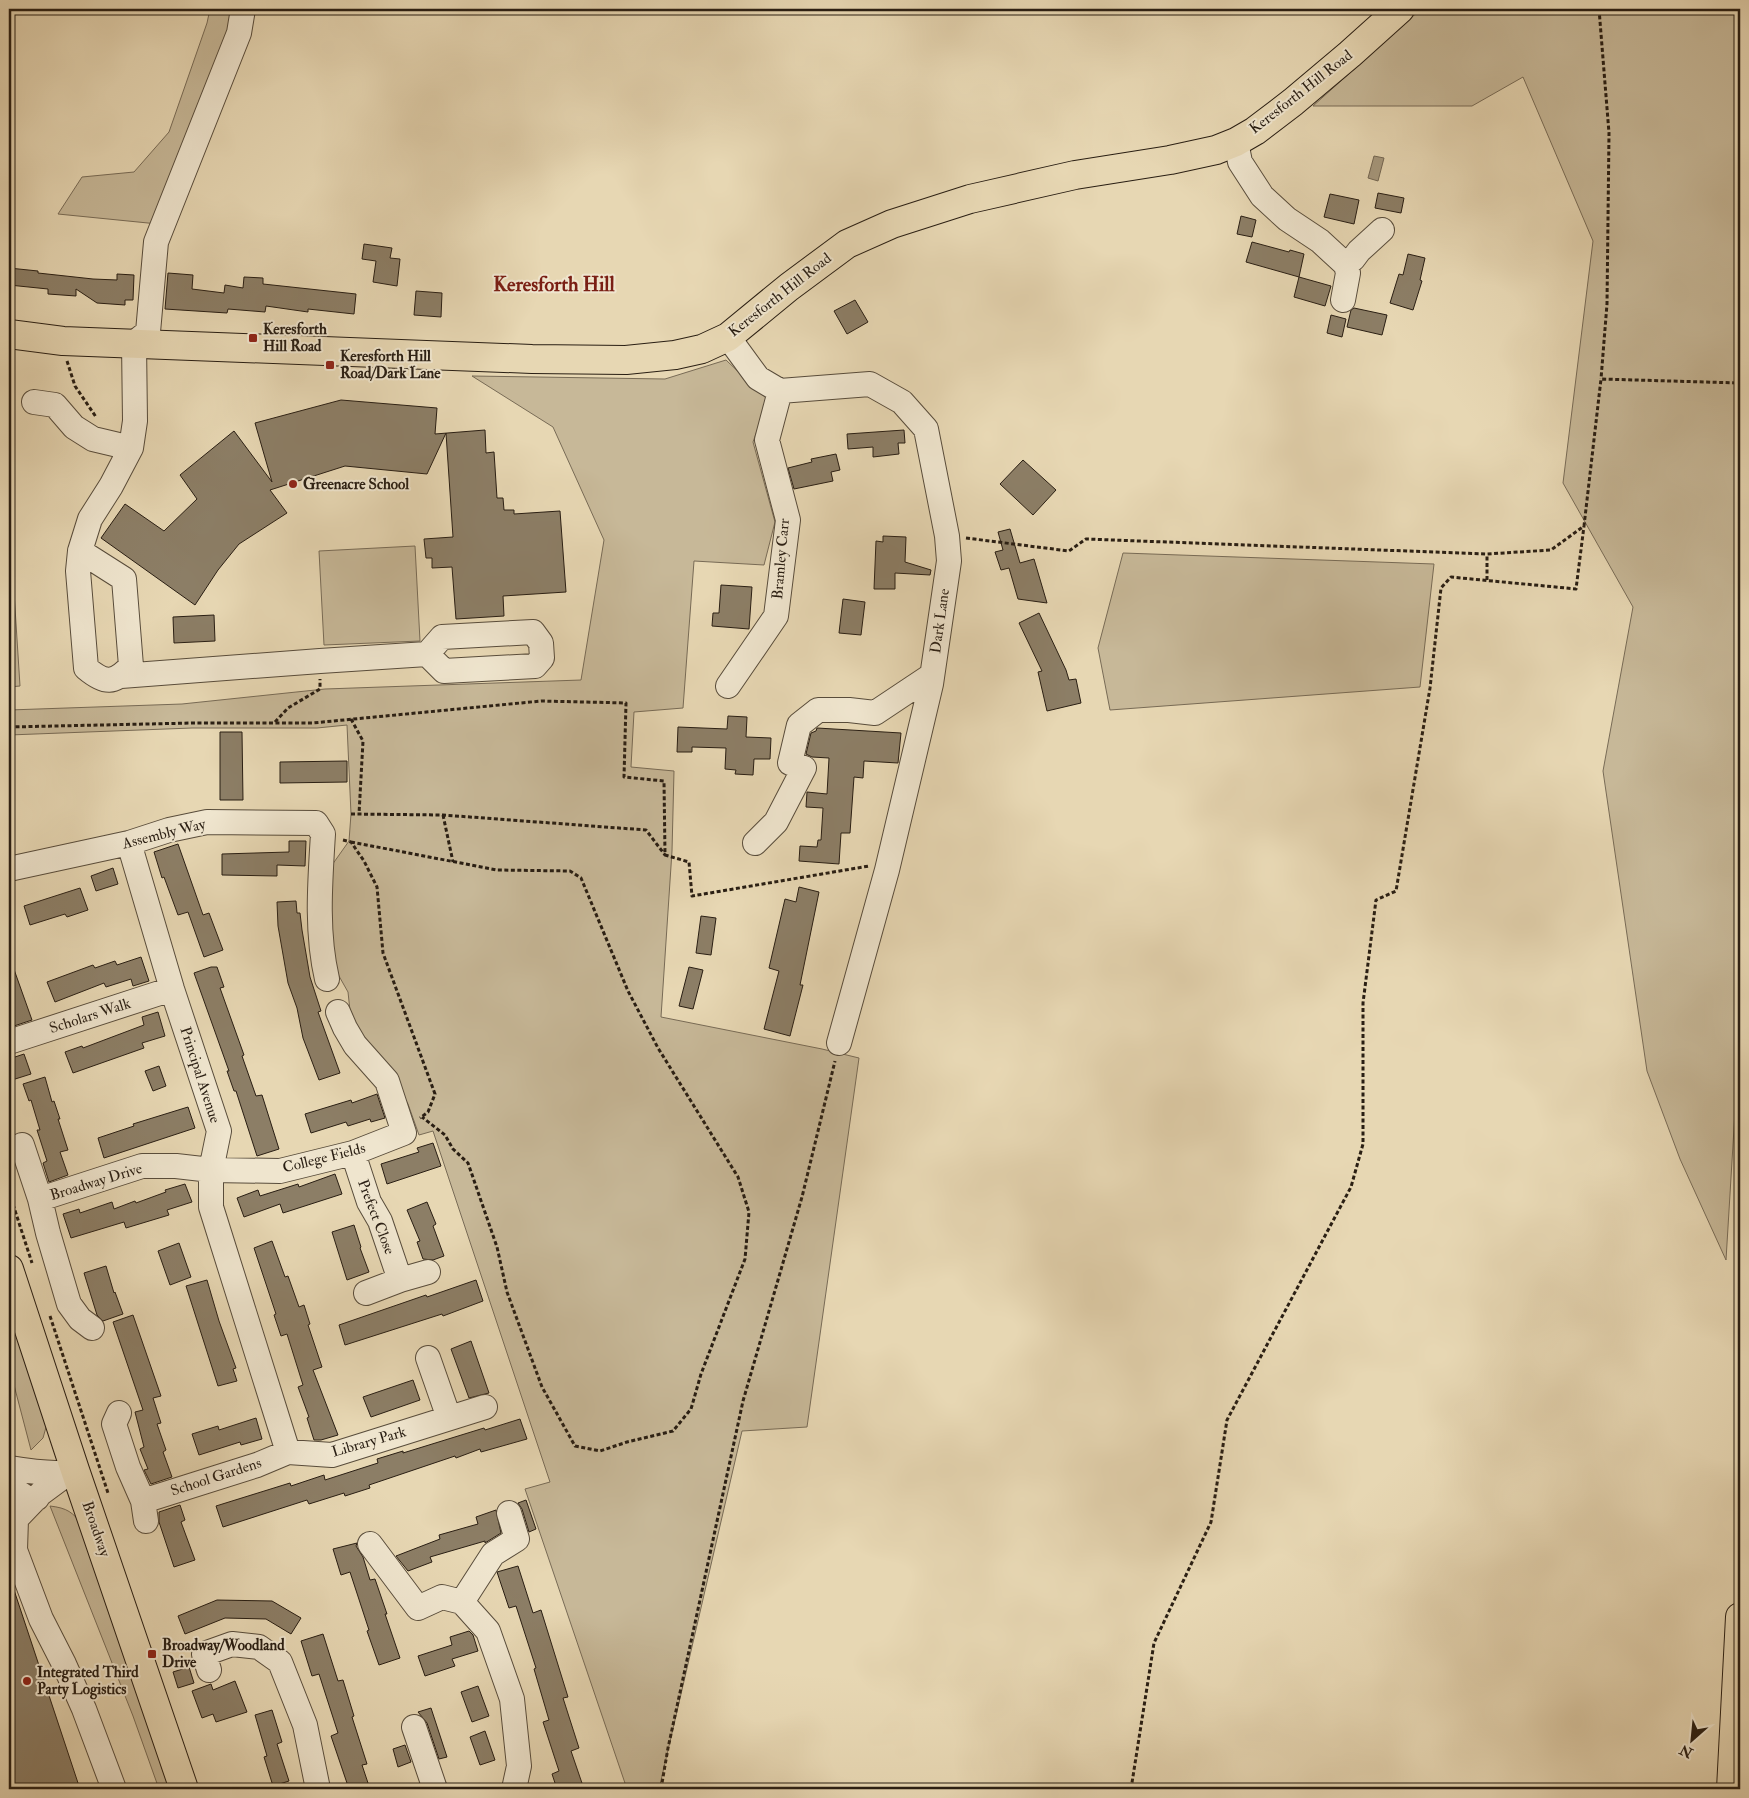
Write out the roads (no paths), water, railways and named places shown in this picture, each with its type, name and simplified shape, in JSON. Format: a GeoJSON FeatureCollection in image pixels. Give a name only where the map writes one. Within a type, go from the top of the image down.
{"type":"FeatureCollection","features":[{"type":"Feature","properties":{"kind":"main road","name":"Keresforth Hill Road"},"geometry":{"type":"LineString","coordinates":[[9,334],[63,341],[532,359],[626,360],[675,355],[702,349],[728,337],[789,287],[847,244],[892,224],[970,199],[1075,175],[1170,160],[1216,150],[1236,142],[1255,131],[1293,102],[1400,9]]}},
{"type":"Feature","properties":{"kind":"main road","name":"Broadway"},"geometry":{"type":"LineString","coordinates":[[21,1268],[72,1471],[184,1789]]}},
{"type":"Feature","properties":{"kind":"main road"},"geometry":{"type":"LineString","coordinates":[[1732,1789],[1740,1618]]}},
{"type":"Feature","properties":{"kind":"street"},"geometry":{"type":"LineString","coordinates":[[243,9],[239,33],[156,242],[148,332],[134,343],[135,421],[131,448],[112,486],[90,519],[80,552],[78,571],[86,668],[98,678],[111,680],[121,676],[427,654]]}},
{"type":"Feature","properties":{"kind":"street"},"geometry":{"type":"LineString","coordinates":[[1236,142],[1240,162],[1262,196],[1288,220],[1320,241],[1346,265],[1348,273],[1343,300]]}},
{"type":"Feature","properties":{"kind":"street"},"geometry":{"type":"LineString","coordinates":[[1346,265],[1382,230]]}},
{"type":"Feature","properties":{"kind":"street"},"geometry":{"type":"LineString","coordinates":[[728,337],[758,378],[780,391]]}},
{"type":"Feature","properties":{"kind":"street","name":"Dark Lane"},"geometry":{"type":"LineString","coordinates":[[780,391],[870,384],[902,402],[926,429],[947,536],[949,561],[932,675],[889,863],[839,1043]]}},
{"type":"Feature","properties":{"kind":"street","name":"Bramley Carr"},"geometry":{"type":"LineString","coordinates":[[728,686],[776,616],[788,520],[767,440],[780,391]]}},
{"type":"Feature","properties":{"kind":"street"},"geometry":{"type":"LineString","coordinates":[[34,402],[55,406],[74,427],[93,438],[131,448]]}},
{"type":"Feature","properties":{"kind":"street"},"geometry":{"type":"LineString","coordinates":[[80,552],[124,579],[131,666],[121,676]]}},
{"type":"Feature","properties":{"kind":"street"},"geometry":{"type":"LineString","coordinates":[[755,842],[776,822],[804,768],[790,763],[799,725],[818,710],[849,710],[875,713],[932,675]]}},
{"type":"Feature","properties":{"kind":"street","name":"Assembly Way"},"geometry":{"type":"LineString","coordinates":[[9,869],[129,843],[169,830],[207,822],[316,823],[322,845],[320,918],[323,959],[327,979]]}},
{"type":"Feature","properties":{"kind":"street","name":"Principal Avenue"},"geometry":{"type":"LineString","coordinates":[[129,843],[172,989],[219,1131],[211,1170],[211,1208],[288,1452]]}},
{"type":"Feature","properties":{"kind":"street","name":"Scholars Walk"},"geometry":{"type":"LineString","coordinates":[[9,1042],[172,989]]}},
{"type":"Feature","properties":{"kind":"street","name":"College Fields"},"geometry":{"type":"LineString","coordinates":[[211,1170],[280,1171],[353,1153],[404,1133],[387,1081],[356,1045],[345,1028],[338,1012]]}},
{"type":"Feature","properties":{"kind":"street","name":"Broadway Drive"},"geometry":{"type":"LineString","coordinates":[[22,1145],[40,1199],[69,1304],[80,1320],[92,1328]]}},
{"type":"Feature","properties":{"kind":"street","name":"Prefect Close"},"geometry":{"type":"LineString","coordinates":[[353,1153],[369,1202],[380,1221],[400,1280]]}},
{"type":"Feature","properties":{"kind":"street","name":"Broadway Drive"},"geometry":{"type":"LineString","coordinates":[[40,1199],[142,1166],[176,1166],[211,1170]]}},
{"type":"Feature","properties":{"kind":"street"},"geometry":{"type":"LineString","coordinates":[[366,1293],[428,1272]]}},
{"type":"Feature","properties":{"kind":"street"},"geometry":{"type":"LineString","coordinates":[[428,1358],[449,1418]]}},
{"type":"Feature","properties":{"kind":"street","name":"Library Park"},"geometry":{"type":"LineString","coordinates":[[288,1452],[332,1455],[485,1407]]}},
{"type":"Feature","properties":{"kind":"street","name":"School Gardens"},"geometry":{"type":"LineString","coordinates":[[118,1413],[114,1424],[144,1511],[288,1452]]}},
{"type":"Feature","properties":{"kind":"street"},"geometry":{"type":"LineString","coordinates":[[9,1468],[34,1472],[72,1471]]}},
{"type":"Feature","properties":{"kind":"street"},"geometry":{"type":"LineString","coordinates":[[72,1471],[37,1498],[16,1519],[15,1550],[41,1618],[84,1709],[114,1789]]}},
{"type":"Feature","properties":{"kind":"street"},"geometry":{"type":"LineString","coordinates":[[9,1486],[27,1498],[37,1498]]}},
{"type":"Feature","properties":{"kind":"street"},"geometry":{"type":"LineString","coordinates":[[462,1602],[493,1554],[517,1539],[509,1514]]}},
{"type":"Feature","properties":{"kind":"street"},"geometry":{"type":"LineString","coordinates":[[370,1544],[418,1608],[442,1597],[462,1602],[488,1631],[512,1699],[519,1766],[514,1789]]}},
{"type":"Feature","properties":{"kind":"street"},"geometry":{"type":"LineString","coordinates":[[209,1670],[204,1654],[232,1644],[259,1646],[280,1662],[304,1725],[318,1789]]}},
{"type":"Feature","properties":{"kind":"street"},"geometry":{"type":"LineString","coordinates":[[414,1727],[435,1789]]}},
{"type":"Feature","properties":{"kind":"place","name":"Keresforth Hill Road"},"geometry":{"type":"Point","coordinates":[253,338]}},
{"type":"Feature","properties":{"kind":"place","name":"Keresforth Hill Road/Dark Lane"},"geometry":{"type":"Point","coordinates":[330,365]}},
{"type":"Feature","properties":{"kind":"place","name":"Greenacre School"},"geometry":{"type":"Point","coordinates":[293,484]}},
{"type":"Feature","properties":{"kind":"place","name":"Broadway/Woodland Drive"},"geometry":{"type":"Point","coordinates":[152,1654]}},
{"type":"Feature","properties":{"kind":"place","name":"Integrated Third Party Logistics"},"geometry":{"type":"Point","coordinates":[27,1681]}},
{"type":"Feature","properties":{"kind":"district","name":"Keresforth Hill"},"geometry":{"type":"Point","coordinates":[554,284]}}]}
